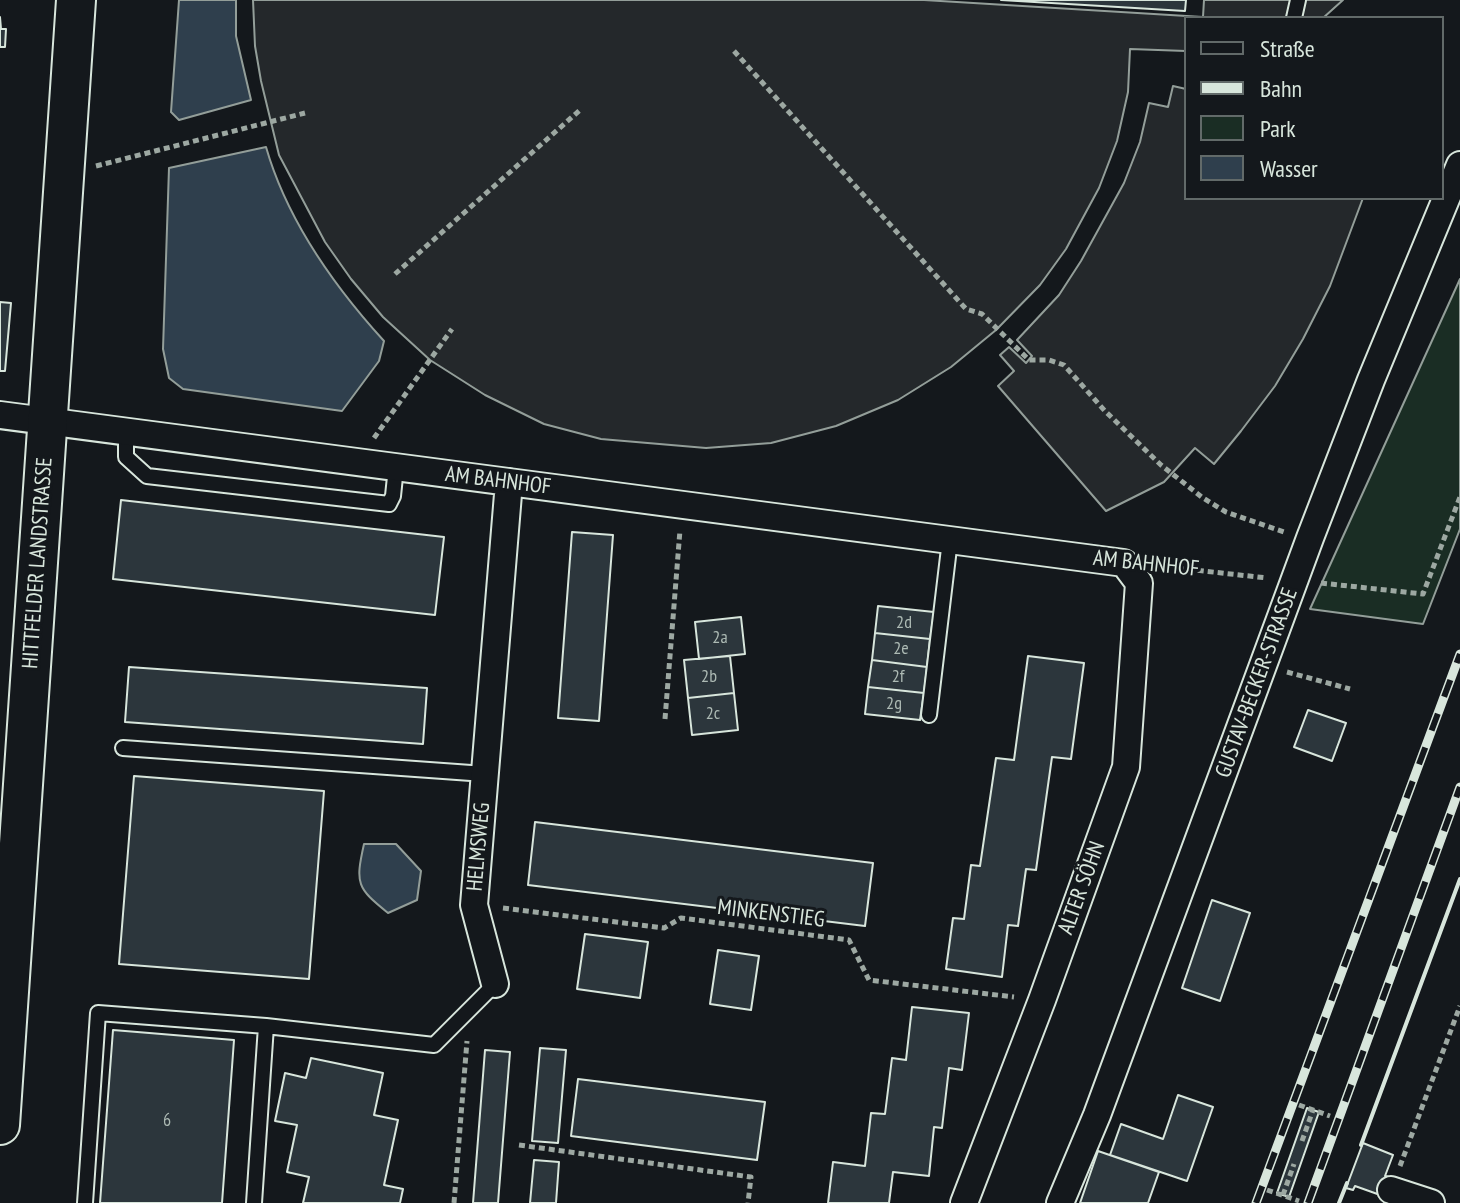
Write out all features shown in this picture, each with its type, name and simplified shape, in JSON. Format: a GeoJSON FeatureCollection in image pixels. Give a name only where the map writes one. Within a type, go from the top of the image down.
{"type":"FeatureCollection","features":[{"type":"Feature","properties":{"kind":"main road","name":"HITTFELDER LANDSTRASSE"},"geometry":{"type":"LineString","coordinates":[[0,1125],[76,0]]}},
{"type":"Feature","properties":{"kind":"street","name":"GUSTAV-BECKER-STRASSE"},"geometry":{"type":"LineString","coordinates":[[1060,1203],[1097,1115],[1371,380],[1460,165]]}},
{"type":"Feature","properties":{"kind":"street","name":"AM BAHNHOF"},"geometry":{"type":"LineString","coordinates":[[0,415],[1124,563]]}},
{"type":"Feature","properties":{"kind":"street","name":"HELMSWEG"},"geometry":{"type":"LineString","coordinates":[[495,984],[474,905],[509,482]]}},
{"type":"Feature","properties":{"kind":"street","name":"ALTER SÖHN"},"geometry":{"type":"LineString","coordinates":[[964,1203],[1042,1000],[1126,767],[1139,583],[1124,563]]}},
{"type":"Feature","properties":{"kind":"street"},"geometry":{"type":"LineString","coordinates":[[1391,1190],[1431,1203]]}},
{"type":"Feature","properties":{"kind":"lane"},"geometry":{"type":"LineString","coordinates":[[126,432],[126,457],[147,476],[389,504],[393,496],[396,467]]}},
{"type":"Feature","properties":{"kind":"lane"},"geometry":{"type":"LineString","coordinates":[[929,715],[950,540]]}},
{"type":"Feature","properties":{"kind":"lane"},"geometry":{"type":"LineString","coordinates":[[123,748],[485,774]]}},
{"type":"Feature","properties":{"kind":"lane"},"geometry":{"type":"LineString","coordinates":[[85,1203],[98,1013],[266,1026],[434,1045],[495,984]]}},
{"type":"Feature","properties":{"kind":"lane"},"geometry":{"type":"LineString","coordinates":[[254,1203],[266,1026]]}},
{"type":"Feature","properties":{"kind":"path"},"geometry":{"type":"LineString","coordinates":[[734,51],[966,309],[982,314],[1029,360],[1049,360],[1064,365],[1105,411],[1161,465],[1203,498],[1226,512],[1288,534]]}},
{"type":"Feature","properties":{"kind":"path"},"geometry":{"type":"LineString","coordinates":[[395,274],[580,110]]}},
{"type":"Feature","properties":{"kind":"path"},"geometry":{"type":"LineString","coordinates":[[64,174],[305,113]]}},
{"type":"Feature","properties":{"kind":"path"},"geometry":{"type":"LineString","coordinates":[[357,462],[452,329]]}},
{"type":"Feature","properties":{"kind":"path","name":"AM BAHNHOF"},"geometry":{"type":"LineString","coordinates":[[1124,563],[1423,594],[1460,497]]}},
{"type":"Feature","properties":{"kind":"path"},"geometry":{"type":"LineString","coordinates":[[665,719],[683,505]]}},
{"type":"Feature","properties":{"kind":"path"},"geometry":{"type":"LineString","coordinates":[[1263,666],[1350,689]]}},
{"type":"Feature","properties":{"kind":"path","name":"MINKENSTIEG"},"geometry":{"type":"LineString","coordinates":[[474,905],[664,928],[681,918],[849,940],[869,980],[1042,1000]]}},
{"type":"Feature","properties":{"kind":"path"},"geometry":{"type":"LineString","coordinates":[[1391,1190],[1460,1006]]}},
{"type":"Feature","properties":{"kind":"path"},"geometry":{"type":"LineString","coordinates":[[454,1203],[468,1039]]}},
{"type":"Feature","properties":{"kind":"path"},"geometry":{"type":"LineString","coordinates":[[1299,1105],[1330,1116]]}},
{"type":"Feature","properties":{"kind":"path"},"geometry":{"type":"LineString","coordinates":[[1302,1141],[1313,1110]]}},
{"type":"Feature","properties":{"kind":"path"},"geometry":{"type":"LineString","coordinates":[[519,1145],[751,1177],[748,1203]]}},
{"type":"Feature","properties":{"kind":"path"},"geometry":{"type":"LineString","coordinates":[[1283,1195],[1294,1164]]}},
{"type":"Feature","properties":{"kind":"path"},"geometry":{"type":"LineString","coordinates":[[1267,1190],[1299,1201]]}},
{"type":"Feature","properties":{"kind":"green space"},"geometry":{"type":"Polygon","coordinates":[[[1460,279],[1460,529],[1423,624],[1310,609],[1460,279]]]}},
{"type":"Feature","properties":{"kind":"shaded area"},"geometry":{"type":"Polygon","coordinates":[[[253,0],[924,0],[1187,16],[1184,16],[1184,51],[1130,49],[1128,92],[1117,141],[1099,188],[1066,249],[1040,285],[996,330],[951,367],[898,400],[836,426],[771,443],[706,448],[601,439],[544,424],[485,395],[430,360],[383,317],[325,242],[279,155],[255,46],[253,0]]]}},
{"type":"Feature","properties":{"kind":"shaded area"},"geometry":{"type":"Polygon","coordinates":[[[1204,0],[1343,0],[1325,16],[1203,16],[1204,0]]]}},
{"type":"Feature","properties":{"kind":"shaded area"},"geometry":{"type":"Polygon","coordinates":[[[1173,86],[1184,89],[1184,200],[1362,200],[1330,286],[1303,339],[1275,386],[1214,464],[1195,448],[1164,482],[1106,511],[998,386],[1014,371],[1000,355],[1009,347],[1026,363],[1032,356],[1017,340],[1059,295],[1081,261],[1124,183],[1140,142],[1149,103],[1168,107],[1173,86]]]}},
{"type":"Feature","properties":{"kind":"water"},"geometry":{"type":"Polygon","coordinates":[[[179,0],[236,0],[236,36],[251,100],[179,120],[171,112],[179,0]]]}},
{"type":"Feature","properties":{"kind":"water"},"geometry":{"type":"Polygon","coordinates":[[[266,147],[299,226],[347,297],[384,341],[379,361],[342,411],[183,389],[169,378],[163,349],[169,168],[266,147]]]}},
{"type":"Feature","properties":{"kind":"water"},"geometry":{"type":"Polygon","coordinates":[[[364,844],[396,844],[421,871],[417,900],[388,913],[364,891],[359,877],[364,844]]]}},
{"type":"Feature","properties":{"kind":"building"},"geometry":{"type":"Polygon","coordinates":[[[1001,0],[1186,0],[1185,11],[1001,0]]]}},
{"type":"Feature","properties":{"kind":"building"},"geometry":{"type":"Polygon","coordinates":[[[0,17],[1,29],[6,29],[5,47],[0,47],[0,17]]]}},
{"type":"Feature","properties":{"kind":"building"},"geometry":{"type":"Polygon","coordinates":[[[0,302],[11,303],[5,371],[0,371],[0,302]]]}},
{"type":"Feature","properties":{"kind":"building"},"geometry":{"type":"Polygon","coordinates":[[[121,500],[444,537],[435,615],[113,579],[121,500]]]}},
{"type":"Feature","properties":{"kind":"building"},"geometry":{"type":"Polygon","coordinates":[[[572,532],[613,535],[599,721],[558,718],[572,532]]]}},
{"type":"Feature","properties":{"kind":"building"},"geometry":{"type":"Polygon","coordinates":[[[878,606],[934,612],[930,639],[875,633],[878,606]]]}},
{"type":"Feature","properties":{"kind":"building"},"geometry":{"type":"Polygon","coordinates":[[[741,617],[745,654],[699,659],[695,622],[741,617]]]}},
{"type":"Feature","properties":{"kind":"building"},"geometry":{"type":"Polygon","coordinates":[[[875,633],[930,639],[927,667],[872,660],[875,633]]]}},
{"type":"Feature","properties":{"kind":"building"},"geometry":{"type":"Polygon","coordinates":[[[730,656],[734,693],[688,698],[684,660],[730,656]]]}},
{"type":"Feature","properties":{"kind":"building"},"geometry":{"type":"Polygon","coordinates":[[[1028,656],[1084,663],[1071,759],[1052,757],[1036,870],[1026,869],[1018,926],[1008,925],[1002,977],[946,969],[953,918],[964,919],[971,865],[980,866],[996,758],[1014,760],[1028,656]]]}},
{"type":"Feature","properties":{"kind":"building"},"geometry":{"type":"Polygon","coordinates":[[[872,660],[927,667],[924,693],[868,687],[872,660]]]}},
{"type":"Feature","properties":{"kind":"building"},"geometry":{"type":"Polygon","coordinates":[[[129,667],[427,688],[423,744],[125,722],[129,667]]]}},
{"type":"Feature","properties":{"kind":"building"},"geometry":{"type":"Polygon","coordinates":[[[868,687],[924,693],[920,720],[865,714],[868,687]]]}},
{"type":"Feature","properties":{"kind":"building"},"geometry":{"type":"Polygon","coordinates":[[[734,693],[738,730],[692,735],[688,698],[734,693]]]}},
{"type":"Feature","properties":{"kind":"building"},"geometry":{"type":"Polygon","coordinates":[[[1308,710],[1346,723],[1332,761],[1294,747],[1308,710]]]}},
{"type":"Feature","properties":{"kind":"building"},"geometry":{"type":"Polygon","coordinates":[[[134,776],[324,791],[309,979],[119,964],[134,776]]]}},
{"type":"Feature","properties":{"kind":"building"},"geometry":{"type":"Polygon","coordinates":[[[535,822],[873,863],[865,926],[528,885],[535,822]]]}},
{"type":"Feature","properties":{"kind":"building"},"geometry":{"type":"Polygon","coordinates":[[[1212,900],[1250,913],[1220,1001],[1182,988],[1212,900]]]}},
{"type":"Feature","properties":{"kind":"building"},"geometry":{"type":"Polygon","coordinates":[[[585,934],[648,942],[640,998],[577,989],[585,934]]]}},
{"type":"Feature","properties":{"kind":"building"},"geometry":{"type":"Polygon","coordinates":[[[718,950],[759,956],[751,1010],[710,1004],[718,950]]]}},
{"type":"Feature","properties":{"kind":"building"},"geometry":{"type":"Polygon","coordinates":[[[912,1007],[969,1013],[962,1070],[949,1068],[942,1128],[934,1127],[929,1176],[893,1172],[889,1203],[828,1203],[833,1162],[865,1166],[871,1113],[885,1114],[892,1058],[906,1060],[912,1007]]]}},
{"type":"Feature","properties":{"kind":"building"},"geometry":{"type":"Polygon","coordinates":[[[113,1030],[234,1040],[222,1203],[100,1203],[113,1030]]]}},
{"type":"Feature","properties":{"kind":"building"},"geometry":{"type":"Polygon","coordinates":[[[540,1048],[566,1050],[558,1143],[532,1141],[540,1048]]]}},
{"type":"Feature","properties":{"kind":"building"},"geometry":{"type":"Polygon","coordinates":[[[485,1050],[510,1052],[498,1203],[473,1203],[485,1050]]]}},
{"type":"Feature","properties":{"kind":"building"},"geometry":{"type":"Polygon","coordinates":[[[311,1058],[383,1073],[374,1115],[398,1120],[384,1185],[403,1189],[400,1203],[303,1203],[309,1177],[287,1172],[297,1125],[275,1121],[285,1073],[306,1078],[311,1058]]]}},
{"type":"Feature","properties":{"kind":"building"},"geometry":{"type":"Polygon","coordinates":[[[578,1079],[765,1102],[757,1160],[571,1136],[578,1079]]]}},
{"type":"Feature","properties":{"kind":"building"},"geometry":{"type":"Polygon","coordinates":[[[1178,1095],[1213,1107],[1187,1181],[1110,1155],[1121,1124],[1163,1139],[1178,1095]]]}},
{"type":"Feature","properties":{"kind":"building"},"geometry":{"type":"Polygon","coordinates":[[[1307,1108],[1319,1112],[1289,1197],[1277,1193],[1307,1108]]]}},
{"type":"Feature","properties":{"kind":"building"},"geometry":{"type":"Polygon","coordinates":[[[1363,1143],[1393,1155],[1385,1176],[1390,1177],[1383,1196],[1355,1186],[1353,1190],[1346,1188],[1363,1143]]]}},
{"type":"Feature","properties":{"kind":"building"},"geometry":{"type":"Polygon","coordinates":[[[1098,1151],[1159,1172],[1148,1203],[1080,1203],[1098,1151]]]}},
{"type":"Feature","properties":{"kind":"building"},"geometry":{"type":"Polygon","coordinates":[[[534,1160],[559,1162],[556,1203],[530,1203],[534,1160]]]}},
{"type":"Feature","properties":{"kind":"railway"},"geometry":{"type":"LineString","coordinates":[[1256,1203],[1460,654]]}},
{"type":"Feature","properties":{"kind":"railway"},"geometry":{"type":"LineString","coordinates":[[1308,1203],[1460,787]]}},
{"type":"Feature","properties":{"kind":"wall"},"geometry":{"type":"LineString","coordinates":[[1361,1145],[1460,879]]}},
{"type":"Feature","properties":{"kind":"wall"},"geometry":{"type":"LineString","coordinates":[[1339,1203],[1347,1183]]}}]}
